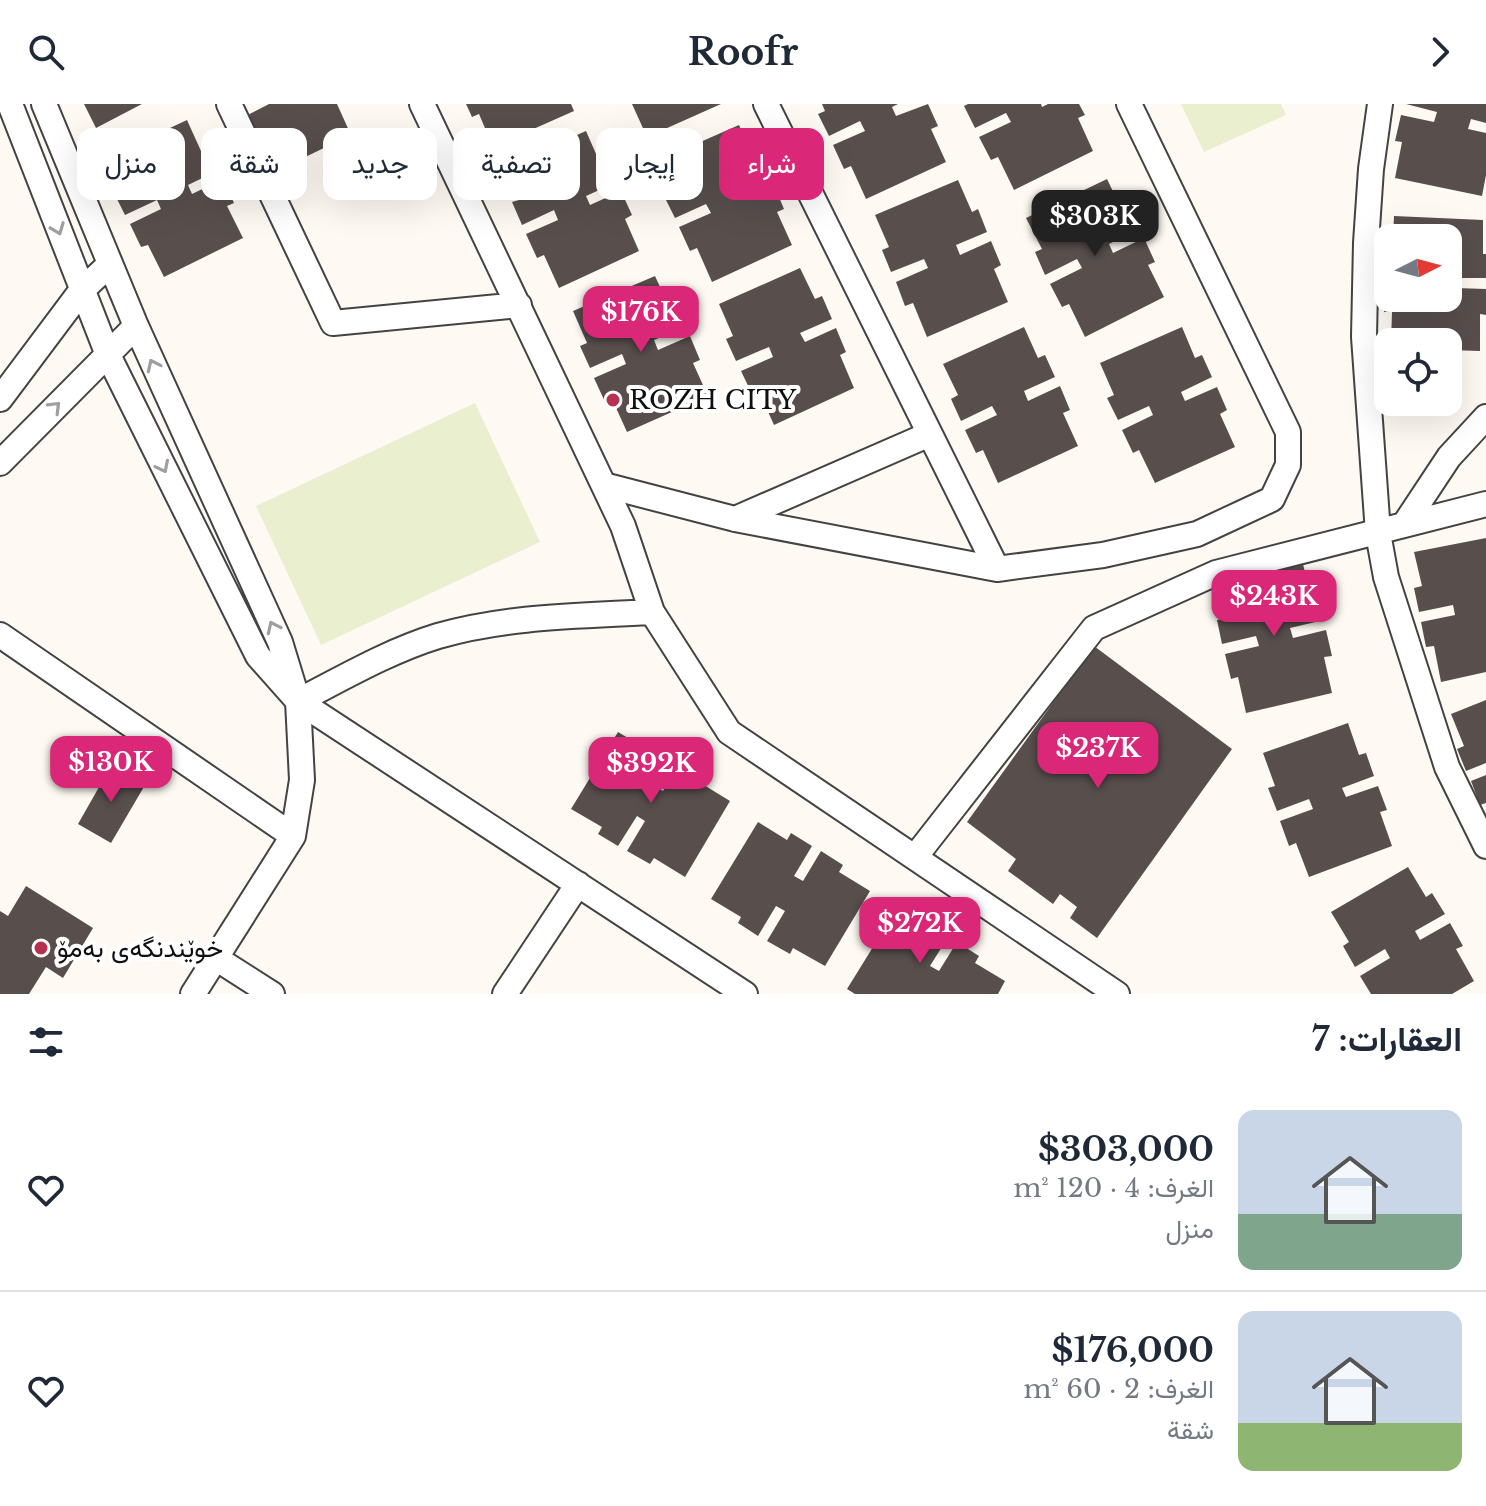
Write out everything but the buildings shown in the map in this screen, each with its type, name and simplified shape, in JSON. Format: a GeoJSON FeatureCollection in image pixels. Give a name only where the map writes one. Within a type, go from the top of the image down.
{"type":"FeatureCollection","features":[{"type":"Feature","properties":{"kind":"street"},"geometry":{"type":"LineString","coordinates":[[10,104],[108,355],[258,656],[298,701],[745,994]]}},
{"type":"Feature","properties":{"kind":"street"},"geometry":{"type":"LineString","coordinates":[[44,104],[136,326],[280,642],[298,701],[302,780],[293,836],[193,994]]}},
{"type":"Feature","properties":{"kind":"street"},"geometry":{"type":"LineString","coordinates":[[229,104],[333,323],[519,305]]}},
{"type":"Feature","properties":{"kind":"street"},"geometry":{"type":"LineString","coordinates":[[422,104],[623,526],[652,612],[729,732],[1117,994]]}},
{"type":"Feature","properties":{"kind":"street"},"geometry":{"type":"LineString","coordinates":[[766,104],[997,569]]}},
{"type":"Feature","properties":{"kind":"street"},"geometry":{"type":"LineString","coordinates":[[604,485],[735,519],[997,569],[1103,555],[1197,534],[1272,499],[1288,465],[1288,432],[1129,104]]}},
{"type":"Feature","properties":{"kind":"street"},"geometry":{"type":"LineString","coordinates":[[1380,104],[1371,169],[1364,337],[1378,533],[1386,577],[1447,767],[1486,846]]}},
{"type":"Feature","properties":{"kind":"street"},"geometry":{"type":"LineString","coordinates":[[0,399],[81,291],[110,264]]}},
{"type":"Feature","properties":{"kind":"street"},"geometry":{"type":"LineString","coordinates":[[0,463],[136,326]]}},
{"type":"Feature","properties":{"kind":"street"},"geometry":{"type":"LineString","coordinates":[[1404,525],[1449,457],[1486,417]]}},
{"type":"Feature","properties":{"kind":"street"},"geometry":{"type":"LineString","coordinates":[[735,519],[930,434]]}},
{"type":"Feature","properties":{"kind":"street"},"geometry":{"type":"LineString","coordinates":[[915,857],[1094,628],[1216,573],[1486,504]]}},
{"type":"Feature","properties":{"kind":"street"},"geometry":{"type":"LineString","coordinates":[[298,701],[411,645],[473,627],[547,618],[652,612]]}},
{"type":"Feature","properties":{"kind":"street"},"geometry":{"type":"LineString","coordinates":[[0,635],[293,836]]}},
{"type":"Feature","properties":{"kind":"street"},"geometry":{"type":"LineString","coordinates":[[505,994],[578,884]]}},
{"type":"Feature","properties":{"kind":"street"},"geometry":{"type":"LineString","coordinates":[[214,957],[272,994]]}},
{"type":"Feature","properties":{"kind":"green space"},"geometry":{"type":"Polygon","coordinates":[[[1181,104],[1281,104],[1286,115],[1204,152],[1181,104]]]}},
{"type":"Feature","properties":{"kind":"green space"},"geometry":{"type":"Polygon","coordinates":[[[475,403],[540,542],[321,645],[256,506],[475,403]]]}},
{"type":"Feature","properties":{"kind":"place","name":"ROZH CITY"},"geometry":{"type":"Point","coordinates":[613,400]}},
{"type":"Feature","properties":{"kind":"place","name":"خوێندنگەی بەمۆ"},"geometry":{"type":"Point","coordinates":[41,948]}}]}
